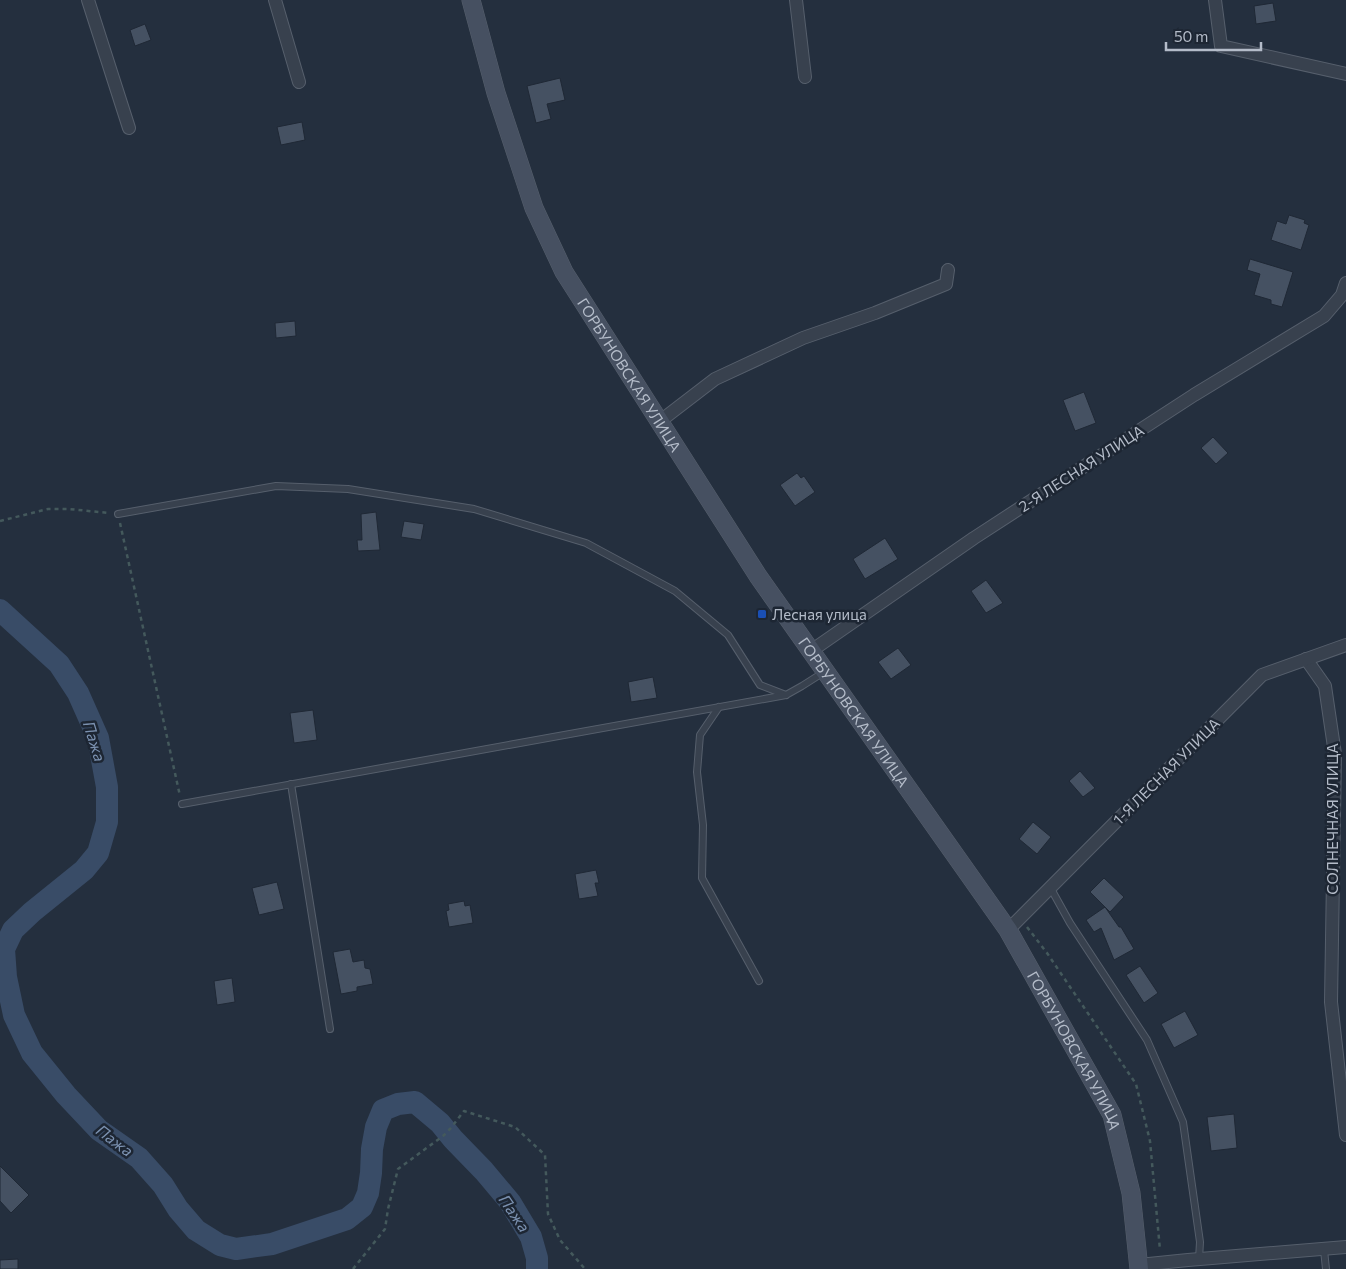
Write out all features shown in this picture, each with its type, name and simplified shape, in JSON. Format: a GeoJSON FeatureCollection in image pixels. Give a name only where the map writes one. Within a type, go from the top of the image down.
{"type":"FeatureCollection","features":[{"type":"Feature","properties":{"kind":"main road","name":"ГОРБУНОВСКАЯ УЛИЦА"},"geometry":{"type":"LineString","coordinates":[[471,0],[496,92],[534,208],[564,272],[758,576],[1008,930],[1112,1115],[1131,1193],[1139,1267]]}},
{"type":"Feature","properties":{"kind":"street"},"geometry":{"type":"LineString","coordinates":[[88,0],[129,128]]}},
{"type":"Feature","properties":{"kind":"street"},"geometry":{"type":"LineString","coordinates":[[275,0],[299,82]]}},
{"type":"Feature","properties":{"kind":"street"},"geometry":{"type":"LineString","coordinates":[[796,0],[805,77]]}},
{"type":"Feature","properties":{"kind":"street"},"geometry":{"type":"LineString","coordinates":[[1215,0],[1221,46],[1346,74]]}},
{"type":"Feature","properties":{"kind":"street"},"geometry":{"type":"LineString","coordinates":[[659,422],[715,379],[803,338],[875,313],[946,284],[948,270]]}},
{"type":"Feature","properties":{"kind":"street","name":"2-Я ЛЕСНАЯ УЛИЦА"},"geometry":{"type":"LineString","coordinates":[[811,651],[974,538],[1194,395],[1324,316],[1342,295],[1346,284]]}},
{"type":"Feature","properties":{"kind":"street","name":"1-Я ЛЕСНАЯ УЛИЦА"},"geometry":{"type":"LineString","coordinates":[[1008,930],[1262,675],[1346,644]]}},
{"type":"Feature","properties":{"kind":"street","name":"СОЛНЕЧНАЯ УЛИЦА"},"geometry":{"type":"LineString","coordinates":[[1306,659],[1325,686],[1335,754],[1331,1002],[1346,1135]]}},
{"type":"Feature","properties":{"kind":"street"},"geometry":{"type":"LineString","coordinates":[[1139,1267],[1199,1259],[1346,1247]]}},
{"type":"Feature","properties":{"kind":"lane"},"geometry":{"type":"LineString","coordinates":[[118,514],[276,486],[348,489],[474,509],[586,543],[675,591],[728,635],[760,686],[786,695]]}},
{"type":"Feature","properties":{"kind":"lane"},"geometry":{"type":"LineString","coordinates":[[182,804],[786,695],[825,671]]}},
{"type":"Feature","properties":{"kind":"lane"},"geometry":{"type":"LineString","coordinates":[[719,707],[700,736],[697,772],[703,825],[702,878],[759,981]]}},
{"type":"Feature","properties":{"kind":"lane"},"geometry":{"type":"LineString","coordinates":[[291,784],[330,1029]]}},
{"type":"Feature","properties":{"kind":"lane"},"geometry":{"type":"LineString","coordinates":[[1050,887],[1070,923],[1147,1040],[1183,1122],[1200,1242],[1199,1259]]}},
{"type":"Feature","properties":{"kind":"lane"},"geometry":{"type":"LineString","coordinates":[[1324,1250],[1326,1269]]}},
{"type":"Feature","properties":{"kind":"path"},"geometry":{"type":"LineString","coordinates":[[0,521],[48,509],[118,514],[182,804]]}},
{"type":"Feature","properties":{"kind":"path"},"geometry":{"type":"LineString","coordinates":[[353,1269],[385,1229],[398,1169],[443,1136],[464,1111],[515,1127],[545,1155],[548,1214],[560,1240],[585,1269]]}},
{"type":"Feature","properties":{"kind":"building"},"geometry":{"type":"Polygon","coordinates":[[[1273,3],[1276,21],[1256,24],[1254,6],[1273,3]]]}},
{"type":"Feature","properties":{"kind":"building"},"geometry":{"type":"Polygon","coordinates":[[[145,24],[151,40],[135,46],[130,30],[145,24]]]}},
{"type":"Feature","properties":{"kind":"building"},"geometry":{"type":"Polygon","coordinates":[[[560,78],[565,100],[547,104],[551,119],[536,123],[527,86],[560,78]]]}},
{"type":"Feature","properties":{"kind":"building"},"geometry":{"type":"Polygon","coordinates":[[[302,122],[305,140],[281,145],[277,127],[302,122]]]}},
{"type":"Feature","properties":{"kind":"building"},"geometry":{"type":"Polygon","coordinates":[[[1289,215],[1305,220],[1304,223],[1309,225],[1301,250],[1271,240],[1277,221],[1286,224],[1289,215]]]}},
{"type":"Feature","properties":{"kind":"building"},"geometry":{"type":"Polygon","coordinates":[[[1250,259],[1293,272],[1282,307],[1271,304],[1271,300],[1254,295],[1260,274],[1247,270],[1250,259]]]}},
{"type":"Feature","properties":{"kind":"building"},"geometry":{"type":"Polygon","coordinates":[[[295,321],[296,336],[276,338],[275,323],[295,321]]]}},
{"type":"Feature","properties":{"kind":"building"},"geometry":{"type":"Polygon","coordinates":[[[1084,392],[1096,423],[1075,431],[1063,400],[1084,392]]]}},
{"type":"Feature","properties":{"kind":"building"},"geometry":{"type":"Polygon","coordinates":[[[1213,437],[1228,453],[1216,464],[1201,448],[1213,437]]]}},
{"type":"Feature","properties":{"kind":"building"},"geometry":{"type":"Polygon","coordinates":[[[797,473],[801,478],[804,476],[815,492],[795,506],[780,485],[797,473]]]}},
{"type":"Feature","properties":{"kind":"building"},"geometry":{"type":"Polygon","coordinates":[[[376,512],[380,550],[358,551],[357,540],[362,540],[361,514],[376,512]]]}},
{"type":"Feature","properties":{"kind":"building"},"geometry":{"type":"Polygon","coordinates":[[[404,521],[424,524],[421,540],[401,537],[404,521]]]}},
{"type":"Feature","properties":{"kind":"building"},"geometry":{"type":"Polygon","coordinates":[[[885,538],[898,559],[865,579],[853,559],[885,538]]]}},
{"type":"Feature","properties":{"kind":"building"},"geometry":{"type":"Polygon","coordinates":[[[986,580],[1003,603],[986,613],[971,591],[986,580]]]}},
{"type":"Feature","properties":{"kind":"building"},"geometry":{"type":"Polygon","coordinates":[[[898,648],[911,665],[891,679],[878,662],[898,648]]]}},
{"type":"Feature","properties":{"kind":"building"},"geometry":{"type":"Polygon","coordinates":[[[653,677],[657,698],[631,702],[628,682],[653,677]]]}},
{"type":"Feature","properties":{"kind":"building"},"geometry":{"type":"Polygon","coordinates":[[[313,710],[317,740],[294,743],[290,713],[313,710]]]}},
{"type":"Feature","properties":{"kind":"building"},"geometry":{"type":"Polygon","coordinates":[[[1080,771],[1095,788],[1083,797],[1069,781],[1080,771]]]}},
{"type":"Feature","properties":{"kind":"building"},"geometry":{"type":"Polygon","coordinates":[[[1033,822],[1051,837],[1037,854],[1019,839],[1033,822]]]}},
{"type":"Feature","properties":{"kind":"building"},"geometry":{"type":"Polygon","coordinates":[[[596,870],[599,883],[595,883],[598,896],[579,899],[575,874],[596,870]]]}},
{"type":"Feature","properties":{"kind":"building"},"geometry":{"type":"Polygon","coordinates":[[[1104,878],[1124,897],[1110,912],[1090,892],[1104,878]]]}},
{"type":"Feature","properties":{"kind":"building"},"geometry":{"type":"Polygon","coordinates":[[[277,882],[284,909],[259,915],[252,888],[277,882]]]}},
{"type":"Feature","properties":{"kind":"building"},"geometry":{"type":"Polygon","coordinates":[[[464,901],[465,906],[470,905],[473,923],[449,927],[446,911],[449,910],[448,904],[464,901]]]}},
{"type":"Feature","properties":{"kind":"building"},"geometry":{"type":"Polygon","coordinates":[[[1105,907],[1119,927],[1121,927],[1134,949],[1114,960],[1101,928],[1094,932],[1086,920],[1105,907]]]}},
{"type":"Feature","properties":{"kind":"building"},"geometry":{"type":"Polygon","coordinates":[[[350,949],[353,962],[364,960],[365,968],[370,969],[373,984],[357,987],[357,991],[341,994],[333,952],[350,949]]]}},
{"type":"Feature","properties":{"kind":"building"},"geometry":{"type":"Polygon","coordinates":[[[1140,966],[1158,993],[1144,1003],[1126,975],[1140,966]]]}},
{"type":"Feature","properties":{"kind":"building"},"geometry":{"type":"Polygon","coordinates":[[[232,978],[235,1002],[217,1005],[214,981],[232,978]]]}},
{"type":"Feature","properties":{"kind":"building"},"geometry":{"type":"Polygon","coordinates":[[[1185,1011],[1198,1035],[1174,1048],[1161,1024],[1185,1011]]]}},
{"type":"Feature","properties":{"kind":"building"},"geometry":{"type":"Polygon","coordinates":[[[1234,1114],[1237,1148],[1211,1151],[1207,1117],[1234,1114]]]}},
{"type":"Feature","properties":{"kind":"building"},"geometry":{"type":"Polygon","coordinates":[[[0,1166],[29,1195],[11,1213],[0,1201],[0,1166]]]}},
{"type":"Feature","properties":{"kind":"building"},"geometry":{"type":"Polygon","coordinates":[[[18,1259],[18,1269],[0,1269],[0,1260],[18,1259]]]}},
{"type":"Feature","properties":{"kind":"waterway","name":"Пажа"},"geometry":{"type":"LineString","coordinates":[[0,610],[59,664],[78,693],[98,738],[107,787],[107,822],[98,853],[84,870],[13,930],[4,949],[6,977],[14,1015],[32,1053],[66,1095],[99,1130],[139,1158],[163,1185],[178,1209],[196,1230],[220,1245],[236,1249],[272,1244],[347,1219],[362,1207],[368,1193],[376,1127],[383,1110],[398,1104],[415,1102],[440,1123],[510,1202],[531,1237],[537,1258],[537,1269]]}},
{"type":"Feature","properties":{"kind":"place","name":"Лесная улица"},"geometry":{"type":"Point","coordinates":[762,614]}}]}
